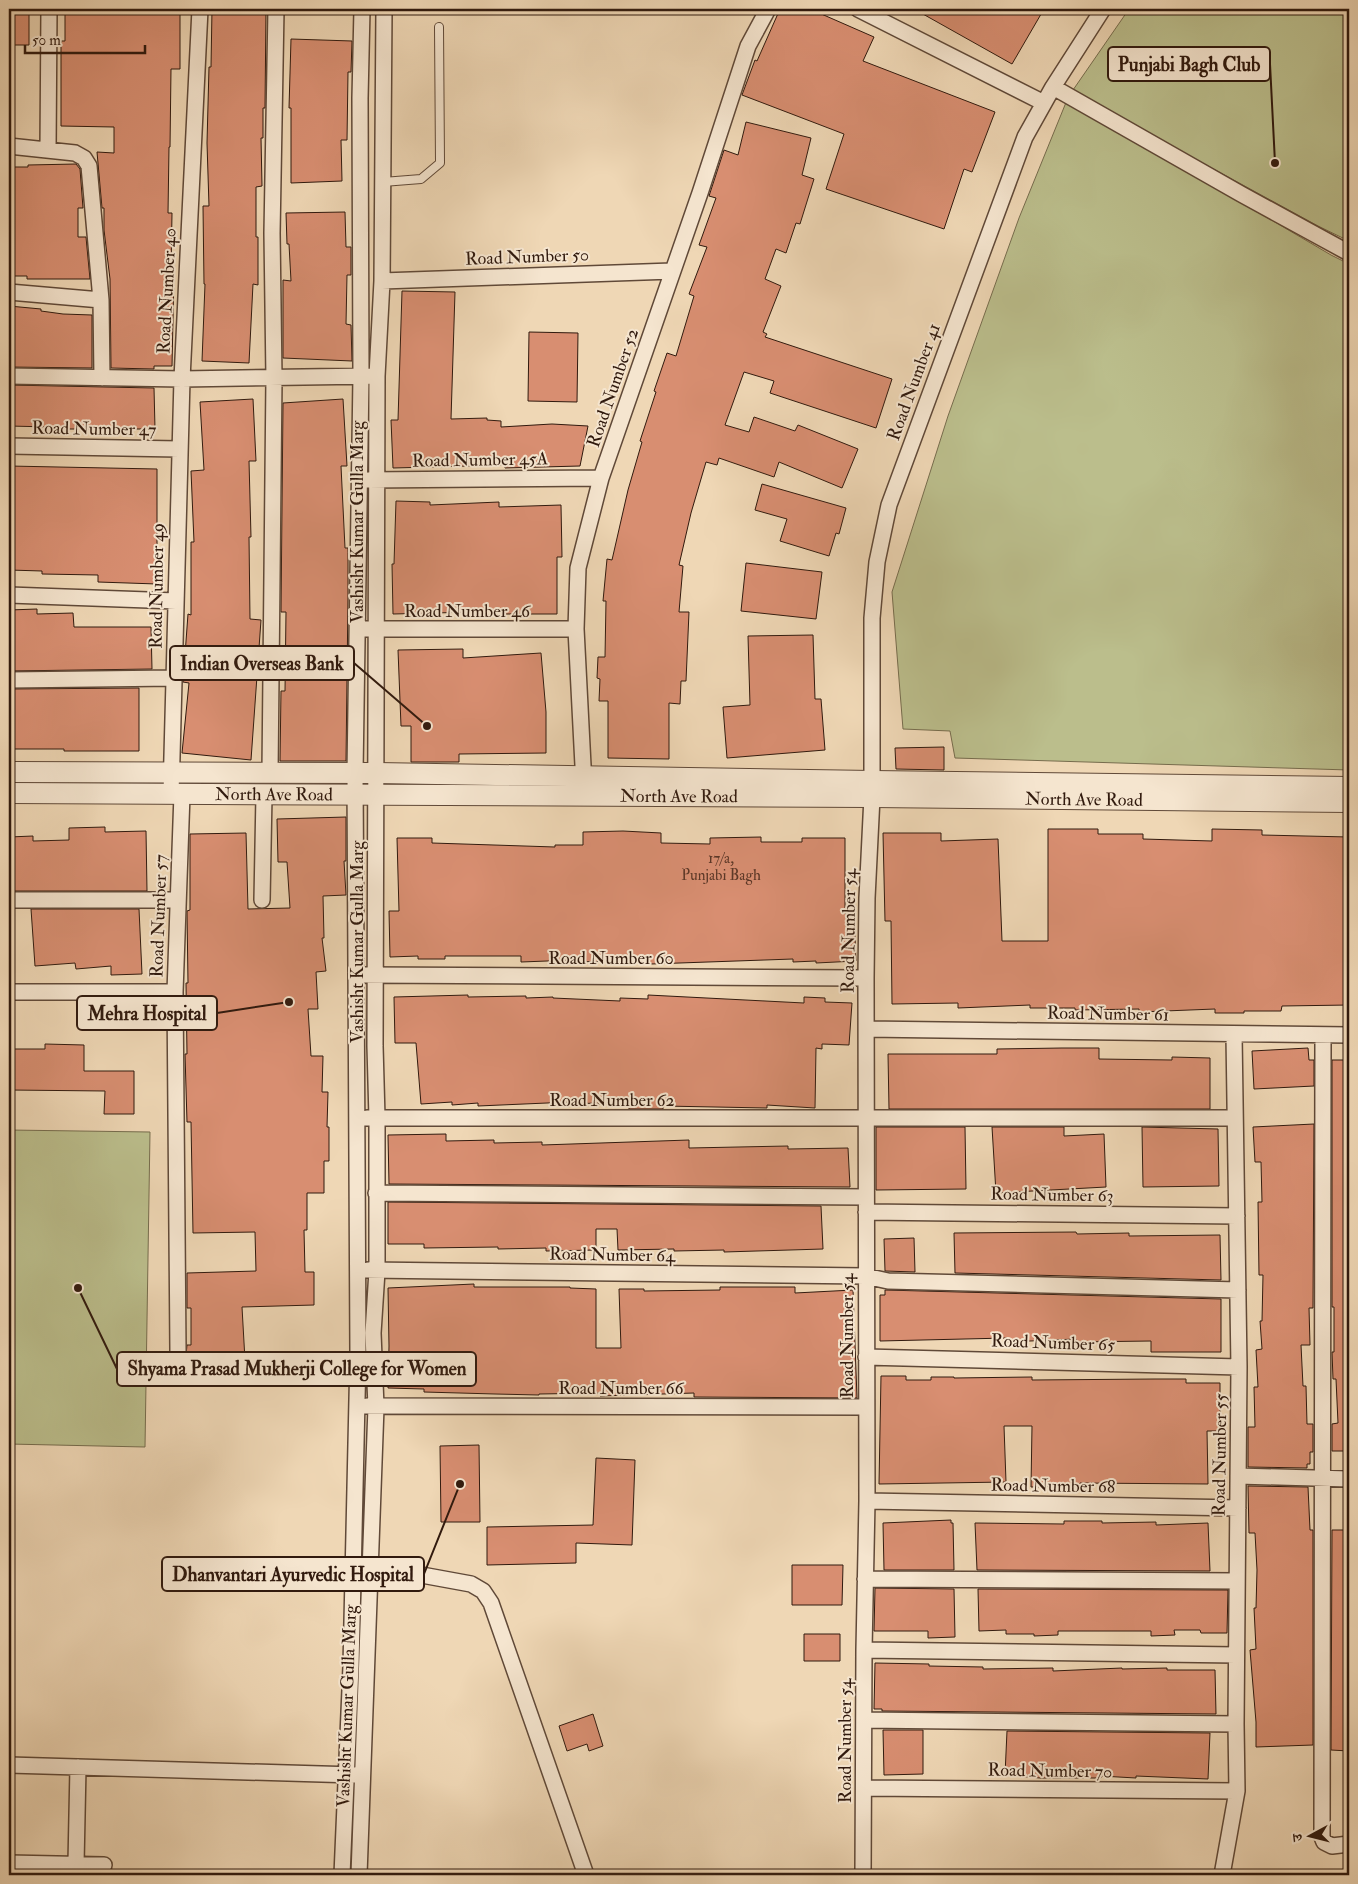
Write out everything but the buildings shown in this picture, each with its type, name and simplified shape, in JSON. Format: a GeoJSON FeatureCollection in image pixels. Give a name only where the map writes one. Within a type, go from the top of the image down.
{"type":"FeatureCollection","features":[{"type":"Feature","properties":{"kind":"street"},"geometry":{"type":"LineString","coordinates":[[48,150],[49,9]]}},
{"type":"Feature","properties":{"kind":"street","name":"Road Number 40"},"geometry":{"type":"LineString","coordinates":[[200,9],[182,379],[377,376]]}},
{"type":"Feature","properties":{"kind":"street"},"geometry":{"type":"LineString","coordinates":[[270,773],[274,378],[272,233],[276,9]]}},
{"type":"Feature","properties":{"kind":"street","name":"Vashisht Kumar Gulla Marg"},"geometry":{"type":"LineString","coordinates":[[342,1875],[351,1666],[357,1406],[358,1118],[355,773],[361,376],[360,98],[362,9]]}},
{"type":"Feature","properties":{"kind":"street","name":"Vashisht Kumar Gulla Marg"},"geometry":{"type":"LineString","coordinates":[[359,1875],[376,1406],[373,1333],[377,1271],[375,975],[377,773],[375,630],[377,376],[382,281],[384,9]]}},
{"type":"Feature","properties":{"kind":"street","name":"Road Number 52"},"geometry":{"type":"LineString","coordinates":[[584,796],[576,629],[578,568],[601,478],[700,194],[748,46],[768,9]]}},
{"type":"Feature","properties":{"kind":"street"},"geometry":{"type":"LineString","coordinates":[[858,9],[1044,103]]}},
{"type":"Feature","properties":{"kind":"street","name":"Road Number 41"},"geometry":{"type":"LineString","coordinates":[[872,789],[872,618],[878,562],[889,505],[1024,137],[1053,86],[1103,9]]}},
{"type":"Feature","properties":{"kind":"street"},"geometry":{"type":"LineString","coordinates":[[1053,86],[1349,253]]}},
{"type":"Feature","properties":{"kind":"street"},"geometry":{"type":"LineString","coordinates":[[9,146],[75,153],[84,158],[89,166],[101,300],[102,378]]}},
{"type":"Feature","properties":{"kind":"street","name":"Road Number 50"},"geometry":{"type":"LineString","coordinates":[[382,281],[672,271]]}},
{"type":"Feature","properties":{"kind":"street"},"geometry":{"type":"LineString","coordinates":[[9,292],[101,300]]}},
{"type":"Feature","properties":{"kind":"street"},"geometry":{"type":"LineString","coordinates":[[9,376],[182,379]]}},
{"type":"Feature","properties":{"kind":"street","name":"Road Number 49"},"geometry":{"type":"LineString","coordinates":[[177,794],[172,773],[182,379]]}},
{"type":"Feature","properties":{"kind":"street","name":"Road Number 47"},"geometry":{"type":"LineString","coordinates":[[9,446],[179,450]]}},
{"type":"Feature","properties":{"kind":"street","name":"Road Number 45A"},"geometry":{"type":"LineString","coordinates":[[359,481],[601,478]]}},
{"type":"Feature","properties":{"kind":"street"},"geometry":{"type":"LineString","coordinates":[[9,595],[176,601]]}},
{"type":"Feature","properties":{"kind":"street","name":"Road Number 46"},"geometry":{"type":"LineString","coordinates":[[357,629],[576,629]]}},
{"type":"Feature","properties":{"kind":"street"},"geometry":{"type":"LineString","coordinates":[[9,680],[174,678]]}},
{"type":"Feature","properties":{"kind":"street"},"geometry":{"type":"LineString","coordinates":[[9,772],[377,773],[584,776],[872,789],[1349,787]]}},
{"type":"Feature","properties":{"kind":"street","name":"North Ave Road"},"geometry":{"type":"LineString","coordinates":[[9,793],[584,796],[872,789],[1349,802]]}},
{"type":"Feature","properties":{"kind":"street","name":"Road Number 54"},"geometry":{"type":"LineString","coordinates":[[863,1875],[867,1501],[865,1276],[866,978],[867,898],[872,789]]}},
{"type":"Feature","properties":{"kind":"street","name":"Road Number 57"},"geometry":{"type":"LineString","coordinates":[[9,992],[175,992],[178,900],[177,794]]}},
{"type":"Feature","properties":{"kind":"street"},"geometry":{"type":"LineString","coordinates":[[262,900],[264,795]]}},
{"type":"Feature","properties":{"kind":"street"},"geometry":{"type":"LineString","coordinates":[[9,900],[178,900]]}},
{"type":"Feature","properties":{"kind":"street","name":"Road Number 60"},"geometry":{"type":"LineString","coordinates":[[356,976],[866,978]]}},
{"type":"Feature","properties":{"kind":"street"},"geometry":{"type":"LineString","coordinates":[[175,992],[178,1351]]}},
{"type":"Feature","properties":{"kind":"street","name":"Road Number 61"},"geometry":{"type":"LineString","coordinates":[[866,1029],[1349,1035]]}},
{"type":"Feature","properties":{"kind":"street","name":"Road Number 55"},"geometry":{"type":"LineString","coordinates":[[1222,1875],[1237,1791],[1236,1655],[1239,1367],[1234,1035]]}},
{"type":"Feature","properties":{"kind":"street"},"geometry":{"type":"LineString","coordinates":[[1323,1035],[1322,1837],[1324,1842],[1329,1845],[1349,1844]]}},
{"type":"Feature","properties":{"kind":"street","name":"Road Number 62"},"geometry":{"type":"LineString","coordinates":[[358,1118],[1235,1118]]}},
{"type":"Feature","properties":{"kind":"street","name":"Road Number 63"},"geometry":{"type":"LineString","coordinates":[[376,1193],[1237,1216]]}},
{"type":"Feature","properties":{"kind":"street","name":"Road Number 64"},"geometry":{"type":"LineString","coordinates":[[358,1270],[865,1276],[888,1280],[1238,1290]]}},
{"type":"Feature","properties":{"kind":"street","name":"Road Number 65"},"geometry":{"type":"LineString","coordinates":[[866,1357],[1239,1367]]}},
{"type":"Feature","properties":{"kind":"street","name":"Road Number 66"},"geometry":{"type":"LineString","coordinates":[[357,1406],[866,1407]]}},
{"type":"Feature","properties":{"kind":"street"},"geometry":{"type":"LineString","coordinates":[[1238,1476],[1349,1478]]}},
{"type":"Feature","properties":{"kind":"street","name":"Road Number 68"},"geometry":{"type":"LineString","coordinates":[[867,1501],[1238,1508]]}},
{"type":"Feature","properties":{"kind":"street"},"geometry":{"type":"LineString","coordinates":[[370,1569],[389,1569],[471,1584],[483,1591],[490,1603],[586,1875]]}},
{"type":"Feature","properties":{"kind":"street"},"geometry":{"type":"LineString","coordinates":[[865,1579],[1237,1581]]}},
{"type":"Feature","properties":{"kind":"street"},"geometry":{"type":"LineString","coordinates":[[864,1650],[1236,1655]]}},
{"type":"Feature","properties":{"kind":"street"},"geometry":{"type":"LineString","coordinates":[[864,1720],[1236,1724]]}},
{"type":"Feature","properties":{"kind":"street"},"geometry":{"type":"LineString","coordinates":[[9,1765],[363,1775]]}},
{"type":"Feature","properties":{"kind":"street"},"geometry":{"type":"LineString","coordinates":[[76,1864],[78,1767]]}},
{"type":"Feature","properties":{"kind":"street","name":"Road Number 70"},"geometry":{"type":"LineString","coordinates":[[864,1788],[1237,1791]]}},
{"type":"Feature","properties":{"kind":"street"},"geometry":{"type":"LineString","coordinates":[[9,1862],[104,1865]]}},
{"type":"Feature","properties":{"kind":"lane"},"geometry":{"type":"LineString","coordinates":[[383,182],[422,179],[440,163],[439,27]]}},
{"type":"Feature","properties":{"kind":"green space"},"geometry":{"type":"Polygon","coordinates":[[[1129,9],[1349,9],[1349,241],[1085,99],[1073,90],[1129,9]]]}},
{"type":"Feature","properties":{"kind":"green space"},"geometry":{"type":"Polygon","coordinates":[[[1067,100],[1349,264],[1349,770],[955,758],[950,731],[903,729],[892,592],[948,416],[1019,218],[1067,100]]]}},
{"type":"Feature","properties":{"kind":"green space"},"geometry":{"type":"Polygon","coordinates":[[[9,1130],[150,1132],[145,1447],[9,1444],[9,1130]]]}},
{"type":"Feature","properties":{"kind":"place","name":"Punjabi Bagh Club"},"geometry":{"type":"Point","coordinates":[1275,163]}},
{"type":"Feature","properties":{"kind":"place","name":"Indian Overseas Bank"},"geometry":{"type":"Point","coordinates":[427,726]}},
{"type":"Feature","properties":{"kind":"place","name":"Mehra Hospital"},"geometry":{"type":"Point","coordinates":[289,1002]}},
{"type":"Feature","properties":{"kind":"place","name":"Shyama Prasad Mukherji College for Women"},"geometry":{"type":"Point","coordinates":[78,1288]}},
{"type":"Feature","properties":{"kind":"place","name":"Dhanvantari Ayurvedic Hospital"},"geometry":{"type":"Point","coordinates":[460,1484]}}]}
